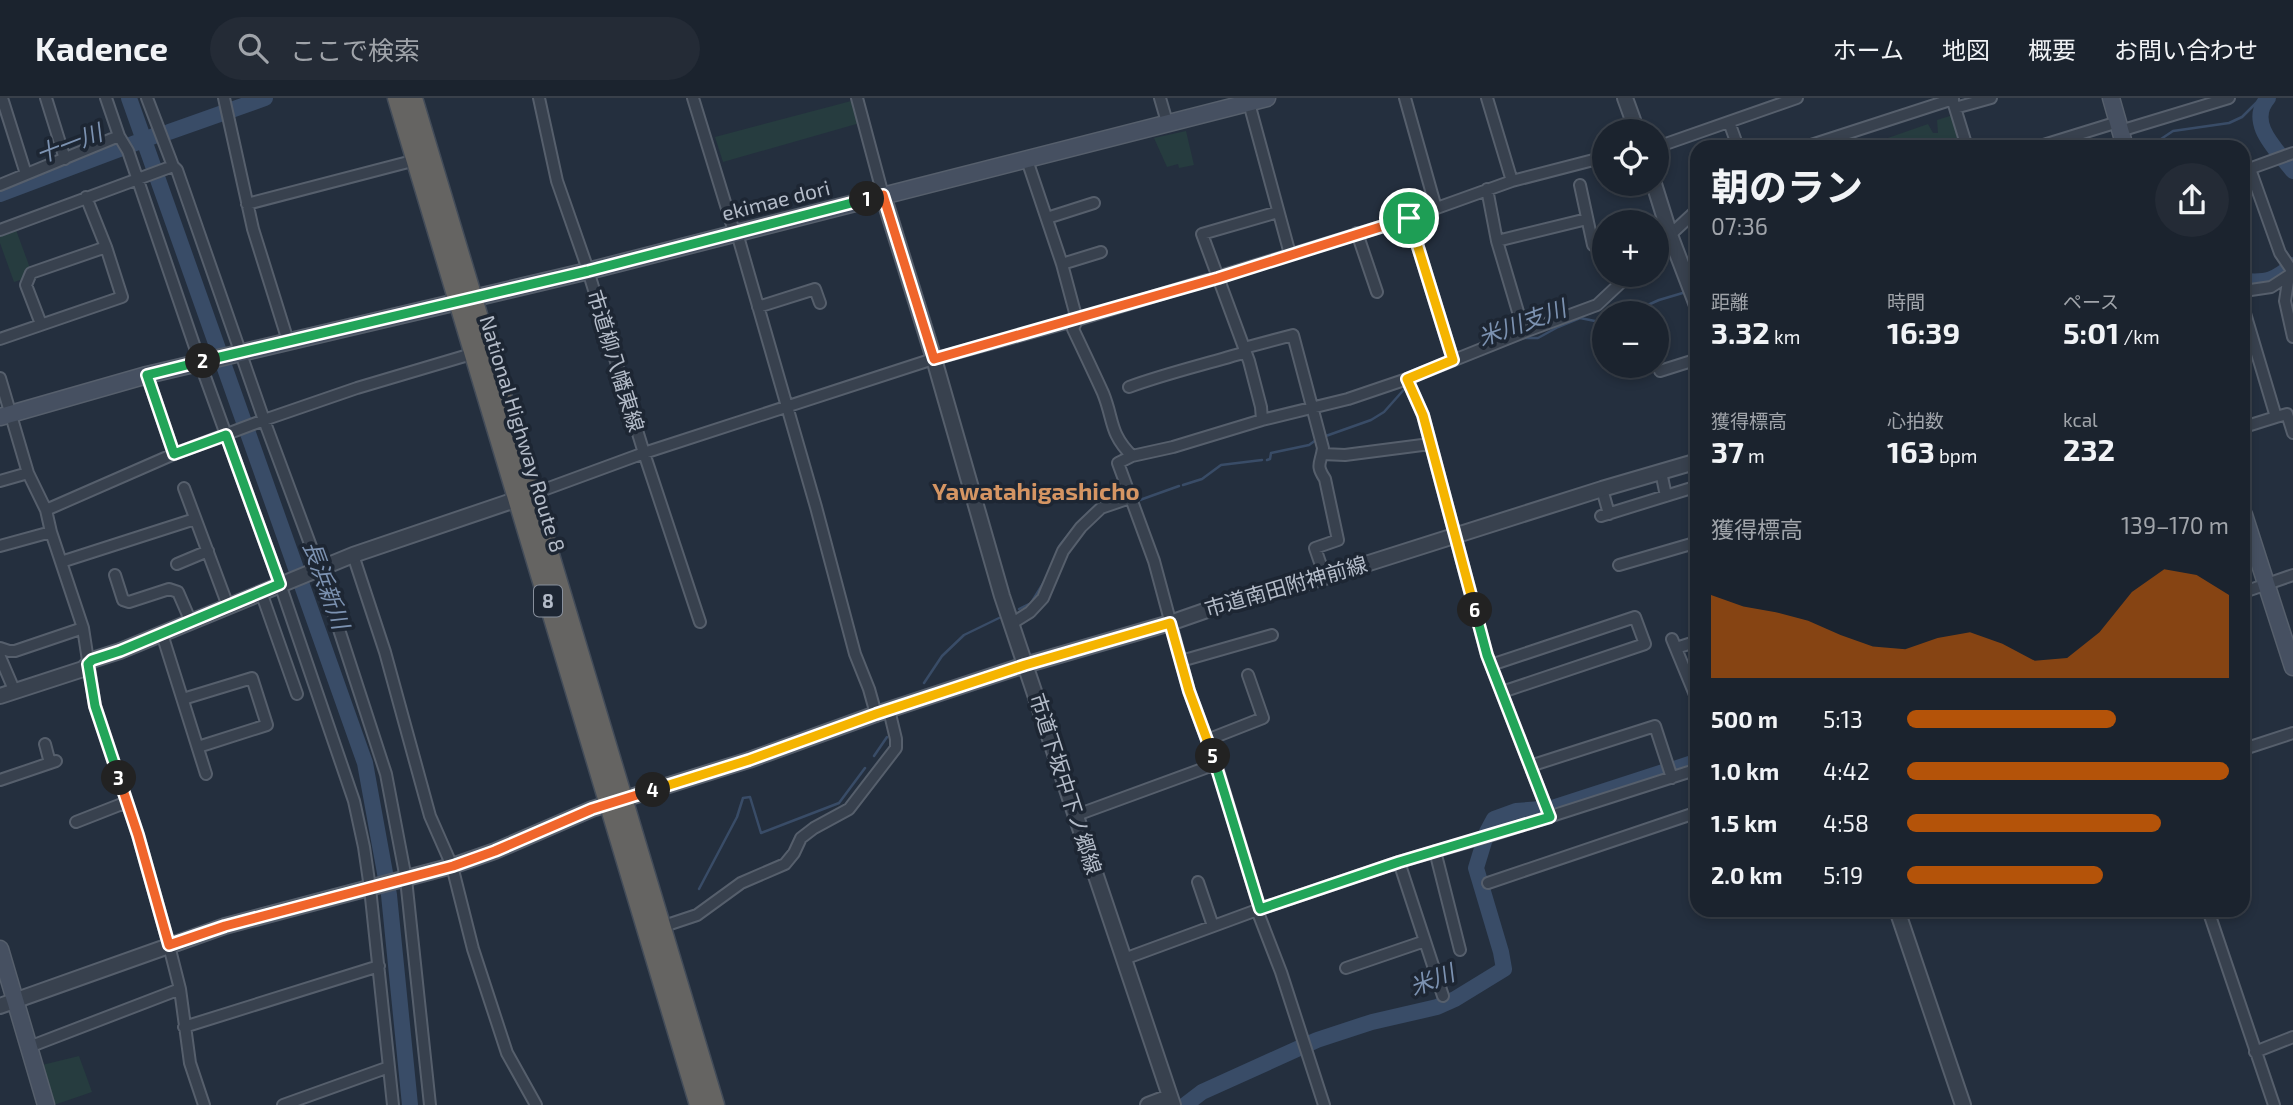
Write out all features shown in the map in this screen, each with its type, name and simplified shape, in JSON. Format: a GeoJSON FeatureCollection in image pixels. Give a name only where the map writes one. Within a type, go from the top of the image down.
{"type":"FeatureCollection","features":[{"type":"Feature","properties":{"kind":"highway","name":"National Highway Route 8"},"geometry":{"type":"LineString","coordinates":[[397,98],[466,300],[475,353],[525,497]]}},
{"type":"Feature","properties":{"kind":"highway","name":"National Highway Route 8"},"geometry":{"type":"LineString","coordinates":[[413,98],[466,300],[616,801],[699,1105]]}},
{"type":"Feature","properties":{"kind":"highway","name":"National Highway Route 8"},"geometry":{"type":"LineString","coordinates":[[616,801],[661,928],[715,1105]]}},
{"type":"Feature","properties":{"kind":"main road","name":"ekimae dori"},"geometry":{"type":"LineString","coordinates":[[5,415],[203,361],[588,271],[1027,160],[1167,122],[1220,103],[1249,103],[1267,98]]}},
{"type":"Feature","properties":{"kind":"main road"},"geometry":{"type":"LineString","coordinates":[[2111,98],[2121,133]]}},
{"type":"Feature","properties":{"kind":"main road"},"geometry":{"type":"LineString","coordinates":[[2250,534],[2293,667]]}},
{"type":"Feature","properties":{"kind":"main road"},"geometry":{"type":"LineString","coordinates":[[0,949],[8,1003],[29,1047],[46,1105]]}},
{"type":"Feature","properties":{"kind":"street"},"geometry":{"type":"LineString","coordinates":[[2,98],[26,174]]}},
{"type":"Feature","properties":{"kind":"street"},"geometry":{"type":"LineString","coordinates":[[46,98],[65,159]]}},
{"type":"Feature","properties":{"kind":"street"},"geometry":{"type":"LineString","coordinates":[[106,98],[138,178],[229,434],[354,801],[370,888],[393,1105]]}},
{"type":"Feature","properties":{"kind":"street"},"geometry":{"type":"LineString","coordinates":[[146,98],[171,166],[177,170],[262,421],[319,568],[386,774],[406,879],[430,1105]]}},
{"type":"Feature","properties":{"kind":"street","name":"市道柳八幡東線"},"geometry":{"type":"LineString","coordinates":[[538,98],[557,181],[700,622]]}},
{"type":"Feature","properties":{"kind":"street"},"geometry":{"type":"LineString","coordinates":[[661,928],[697,915],[741,883],[785,864],[801,838],[849,809],[896,748],[897,738],[869,689],[855,654],[758,307],[693,98]]}},
{"type":"Feature","properties":{"kind":"street","name":"市道下坂中下ノ郷線"},"geometry":{"type":"LineString","coordinates":[[857,98],[883,195],[1011,624],[1171,1101]]}},
{"type":"Feature","properties":{"kind":"street"},"geometry":{"type":"LineString","coordinates":[[1160,98],[1167,122]]}},
{"type":"Feature","properties":{"kind":"street"},"geometry":{"type":"LineString","coordinates":[[1405,98],[1436,208]]}},
{"type":"Feature","properties":{"kind":"street"},"geometry":{"type":"LineString","coordinates":[[1487,98],[1513,181]]}},
{"type":"Feature","properties":{"kind":"street"},"geometry":{"type":"LineString","coordinates":[[1625,98],[1633,119]]}},
{"type":"Feature","properties":{"kind":"street"},"geometry":{"type":"LineString","coordinates":[[1828,140],[1953,102],[1991,98]]}},
{"type":"Feature","properties":{"kind":"street"},"geometry":{"type":"LineString","coordinates":[[2078,140],[2121,133],[2230,98]]}},
{"type":"Feature","properties":{"kind":"street"},"geometry":{"type":"LineString","coordinates":[[1669,144],[1793,99]]}},
{"type":"Feature","properties":{"kind":"street"},"geometry":{"type":"LineString","coordinates":[[1953,102],[1965,140]]}},
{"type":"Feature","properties":{"kind":"street"},"geometry":{"type":"LineString","coordinates":[[1249,103],[1290,254]]}},
{"type":"Feature","properties":{"kind":"street"},"geometry":{"type":"LineString","coordinates":[[226,108],[253,229],[288,341]]}},
{"type":"Feature","properties":{"kind":"street"},"geometry":{"type":"LineString","coordinates":[[1729,122],[1735,140]]}},
{"type":"Feature","properties":{"kind":"street"},"geometry":{"type":"LineString","coordinates":[[0,184],[65,159],[124,143]]}},
{"type":"Feature","properties":{"kind":"street"},"geometry":{"type":"LineString","coordinates":[[2250,169],[2287,156]]}},
{"type":"Feature","properties":{"kind":"street"},"geometry":{"type":"LineString","coordinates":[[247,204],[416,160]]}},
{"type":"Feature","properties":{"kind":"street"},"geometry":{"type":"LineString","coordinates":[[1027,160],[1062,264],[1077,320],[1073,328],[1104,396],[1119,442],[1132,456]]}},
{"type":"Feature","properties":{"kind":"street"},"geometry":{"type":"LineString","coordinates":[[0,657],[7,694],[83,669],[92,660],[353,555],[525,497],[643,453],[934,359],[1218,278],[1409,218],[1487,189],[1592,160]]}},
{"type":"Feature","properties":{"kind":"street"},"geometry":{"type":"LineString","coordinates":[[0,230],[171,166]]}},
{"type":"Feature","properties":{"kind":"street"},"geometry":{"type":"LineString","coordinates":[[2250,178],[2280,253],[2290,270],[2286,302],[2293,337]]}},
{"type":"Feature","properties":{"kind":"street"},"geometry":{"type":"LineString","coordinates":[[1580,185],[1592,241]]}},
{"type":"Feature","properties":{"kind":"street"},"geometry":{"type":"LineString","coordinates":[[1487,189],[1497,241],[1524,332]]}},
{"type":"Feature","properties":{"kind":"street"},"geometry":{"type":"LineString","coordinates":[[1658,196],[1690,287]]}},
{"type":"Feature","properties":{"kind":"street"},"geometry":{"type":"LineString","coordinates":[[0,339],[122,296],[86,197]]}},
{"type":"Feature","properties":{"kind":"street"},"geometry":{"type":"LineString","coordinates":[[1046,218],[1094,203]]}},
{"type":"Feature","properties":{"kind":"street"},"geometry":{"type":"LineString","coordinates":[[1262,420],[1245,350],[1202,234],[1278,212]]}},
{"type":"Feature","properties":{"kind":"street"},"geometry":{"type":"LineString","coordinates":[[1670,235],[1690,216]]}},
{"type":"Feature","properties":{"kind":"street"},"geometry":{"type":"LineString","coordinates":[[1409,218],[1453,360]]}},
{"type":"Feature","properties":{"kind":"street"},"geometry":{"type":"LineString","coordinates":[[1497,241],[1587,219]]}},
{"type":"Feature","properties":{"kind":"street"},"geometry":{"type":"LineString","coordinates":[[1357,233],[1377,292]]}},
{"type":"Feature","properties":{"kind":"street"},"geometry":{"type":"LineString","coordinates":[[41,324],[26,285],[31,273],[106,247]]}},
{"type":"Feature","properties":{"kind":"street"},"geometry":{"type":"LineString","coordinates":[[1062,264],[1101,252]]}},
{"type":"Feature","properties":{"kind":"street"},"geometry":{"type":"LineString","coordinates":[[2250,290],[2271,287],[2290,270]]}},
{"type":"Feature","properties":{"kind":"street"},"geometry":{"type":"LineString","coordinates":[[1324,1105],[1181,661],[1154,561],[1118,463],[1132,456],[1348,399],[1407,379],[1597,306],[1617,287]]}},
{"type":"Feature","properties":{"kind":"street"},"geometry":{"type":"LineString","coordinates":[[758,307],[815,289],[820,303]]}},
{"type":"Feature","properties":{"kind":"street"},"geometry":{"type":"LineString","coordinates":[[2250,325],[2293,433]]}},
{"type":"Feature","properties":{"kind":"street"},"geometry":{"type":"LineString","coordinates":[[1129,387],[1293,335],[1323,448],[1318,461],[1325,479],[1338,540],[1315,548],[1325,577]]}},
{"type":"Feature","properties":{"kind":"street"},"geometry":{"type":"LineString","coordinates":[[46,510],[174,454],[262,421],[356,388],[475,353]]}},
{"type":"Feature","properties":{"kind":"street"},"geometry":{"type":"LineString","coordinates":[[1669,368],[1690,362]]}},
{"type":"Feature","properties":{"kind":"street"},"geometry":{"type":"LineString","coordinates":[[147,375],[174,454]]}},
{"type":"Feature","properties":{"kind":"street"},"geometry":{"type":"LineString","coordinates":[[0,378],[5,415],[46,510],[83,628],[95,706],[127,802],[169,945],[180,989],[190,1063],[204,1105]]}},
{"type":"Feature","properties":{"kind":"street"},"geometry":{"type":"LineString","coordinates":[[1407,379],[1423,415],[1491,665],[1550,817]]}},
{"type":"Feature","properties":{"kind":"street"},"geometry":{"type":"LineString","coordinates":[[2250,425],[2285,415]]}},
{"type":"Feature","properties":{"kind":"street"},"geometry":{"type":"LineString","coordinates":[[1322,454],[1345,455],[1430,444]]}},
{"type":"Feature","properties":{"kind":"street","name":"市道南田附神前線"},"geometry":{"type":"LineString","coordinates":[[8,1003],[225,926],[453,866],[616,801],[749,760],[1025,665],[1325,577],[1690,463]]}},
{"type":"Feature","properties":{"kind":"street"},"geometry":{"type":"LineString","coordinates":[[1661,472],[1666,496]]}},
{"type":"Feature","properties":{"kind":"street"},"geometry":{"type":"LineString","coordinates":[[0,481],[28,473]]}},
{"type":"Feature","properties":{"kind":"street"},"geometry":{"type":"LineString","coordinates":[[184,488],[228,606]]}},
{"type":"Feature","properties":{"kind":"street"},"geometry":{"type":"LineString","coordinates":[[1602,489],[1605,515],[1690,488]]}},
{"type":"Feature","properties":{"kind":"street"},"geometry":{"type":"LineString","coordinates":[[1011,624],[1030,612],[1043,598],[1063,551],[1081,527],[1101,508],[1130,498]]}},
{"type":"Feature","properties":{"kind":"street"},"geometry":{"type":"LineString","coordinates":[[61,562],[195,519]]}},
{"type":"Feature","properties":{"kind":"street"},"geometry":{"type":"LineString","coordinates":[[0,546],[51,532]]}},
{"type":"Feature","properties":{"kind":"street"},"geometry":{"type":"LineString","coordinates":[[1619,565],[1690,544]]}},
{"type":"Feature","properties":{"kind":"street"},"geometry":{"type":"LineString","coordinates":[[177,564],[208,551]]}},
{"type":"Feature","properties":{"kind":"street"},"geometry":{"type":"LineString","coordinates":[[353,555],[385,652],[430,816],[453,866],[473,949],[508,1053],[536,1105]]}},
{"type":"Feature","properties":{"kind":"street"},"geometry":{"type":"LineString","coordinates":[[115,575],[123,600],[129,602],[169,589],[178,592],[191,622]]}},
{"type":"Feature","properties":{"kind":"street"},"geometry":{"type":"LineString","coordinates":[[2250,590],[2293,575]]}},
{"type":"Feature","properties":{"kind":"street"},"geometry":{"type":"LineString","coordinates":[[261,592],[297,694]]}},
{"type":"Feature","properties":{"kind":"street"},"geometry":{"type":"LineString","coordinates":[[1491,665],[1635,617],[1646,636],[1645,644],[1502,692]]}},
{"type":"Feature","properties":{"kind":"street"},"geometry":{"type":"LineString","coordinates":[[0,642],[0,649],[15,651],[83,628]]}},
{"type":"Feature","properties":{"kind":"street"},"geometry":{"type":"LineString","coordinates":[[162,634],[206,774]]}},
{"type":"Feature","properties":{"kind":"street"},"geometry":{"type":"LineString","coordinates":[[1181,661],[1272,635]]}},
{"type":"Feature","properties":{"kind":"street"},"geometry":{"type":"LineString","coordinates":[[1690,641],[1674,644],[1690,683]]}},
{"type":"Feature","properties":{"kind":"street"},"geometry":{"type":"LineString","coordinates":[[1207,740],[1263,718],[1248,675]]}},
{"type":"Feature","properties":{"kind":"street"},"geometry":{"type":"LineString","coordinates":[[183,699],[252,678],[267,725],[198,747]]}},
{"type":"Feature","properties":{"kind":"street"},"geometry":{"type":"LineString","coordinates":[[1530,766],[1656,726],[1672,778]]}},
{"type":"Feature","properties":{"kind":"street"},"geometry":{"type":"LineString","coordinates":[[2250,747],[2293,733]]}},
{"type":"Feature","properties":{"kind":"street"},"geometry":{"type":"LineString","coordinates":[[0,780],[53,762],[45,744]]}},
{"type":"Feature","properties":{"kind":"street"},"geometry":{"type":"LineString","coordinates":[[1074,816],[1216,764]]}},
{"type":"Feature","properties":{"kind":"street"},"geometry":{"type":"LineString","coordinates":[[1124,959],[1259,909],[1399,862],[1690,772]]}},
{"type":"Feature","properties":{"kind":"street"},"geometry":{"type":"LineString","coordinates":[[76,822],[127,802]]}},
{"type":"Feature","properties":{"kind":"street"},"geometry":{"type":"LineString","coordinates":[[1488,883],[1690,815]]}},
{"type":"Feature","properties":{"kind":"street"},"geometry":{"type":"LineString","coordinates":[[1435,851],[1460,950]]}},
{"type":"Feature","properties":{"kind":"street"},"geometry":{"type":"LineString","coordinates":[[1399,862],[1443,996]]}},
{"type":"Feature","properties":{"kind":"street"},"geometry":{"type":"LineString","coordinates":[[1198,881],[1213,926]]}},
{"type":"Feature","properties":{"kind":"street"},"geometry":{"type":"LineString","coordinates":[[1899,917],[1963,1105]]}},
{"type":"Feature","properties":{"kind":"street"},"geometry":{"type":"LineString","coordinates":[[2210,917],[2274,1105]]}},
{"type":"Feature","properties":{"kind":"street"},"geometry":{"type":"LineString","coordinates":[[1346,968],[1425,941]]}},
{"type":"Feature","properties":{"kind":"street"},"geometry":{"type":"LineString","coordinates":[[184,1027],[379,966]]}},
{"type":"Feature","properties":{"kind":"street"},"geometry":{"type":"LineString","coordinates":[[29,1047],[180,989]]}},
{"type":"Feature","properties":{"kind":"street"},"geometry":{"type":"LineString","coordinates":[[2255,1052],[2293,1037]]}},
{"type":"Feature","properties":{"kind":"street"},"geometry":{"type":"LineString","coordinates":[[283,1105],[388,1067]]}},
{"type":"Feature","properties":{"kind":"street"},"geometry":{"type":"LineString","coordinates":[[1148,1105],[1171,1101]]}},
{"type":"Feature","properties":{"kind":"green space"},"geometry":{"type":"Polygon","coordinates":[[[855,100],[860,123],[723,162],[715,137],[855,100]]]}},
{"type":"Feature","properties":{"kind":"green space"},"geometry":{"type":"Polygon","coordinates":[[[1953,115],[1961,140],[1882,140],[1928,124],[1933,133],[1938,133],[1937,120],[1953,115]]]}},
{"type":"Feature","properties":{"kind":"green space"},"geometry":{"type":"Polygon","coordinates":[[[1186,131],[1194,165],[1179,168],[1178,164],[1167,167],[1154,138],[1186,131]]]}},
{"type":"Feature","properties":{"kind":"green space"},"geometry":{"type":"Polygon","coordinates":[[[16,230],[30,268],[23,279],[14,282],[0,236],[16,230]]]}},
{"type":"Feature","properties":{"kind":"green space"},"geometry":{"type":"Polygon","coordinates":[[[79,1056],[92,1092],[54,1105],[42,1065],[79,1056]]]}},
{"type":"Feature","properties":{"kind":"waterway","name":"長浜新川"},"geometry":{"type":"LineString","coordinates":[[129,98],[365,763],[389,895],[410,1105]]}},
{"type":"Feature","properties":{"kind":"waterway","name":"十一川"},"geometry":{"type":"LineString","coordinates":[[169,132],[265,98]]}},
{"type":"Feature","properties":{"kind":"waterway","name":"米川支川"},"geometry":{"type":"LineString","coordinates":[[2160,140],[2173,131],[2229,123],[2242,117],[2261,98]]}},
{"type":"Feature","properties":{"kind":"waterway","name":"米川"},"geometry":{"type":"LineString","coordinates":[[2268,98],[2262,107],[2262,127],[2272,145],[2293,171]]}},
{"type":"Feature","properties":{"kind":"waterway","name":"十一川"},"geometry":{"type":"LineString","coordinates":[[0,194],[154,136]]}},
{"type":"Feature","properties":{"kind":"waterway","name":"米川"},"geometry":{"type":"LineString","coordinates":[[2250,281],[2270,279],[2293,265]]}},
{"type":"Feature","properties":{"kind":"waterway","name":"米川支川"},"geometry":{"type":"LineString","coordinates":[[1657,301],[1686,292]]}},
{"type":"Feature","properties":{"kind":"waterway","name":"米川支川"},"geometry":{"type":"LineString","coordinates":[[1523,338],[1538,338],[1580,318],[1592,320]]}},
{"type":"Feature","properties":{"kind":"waterway","name":"米川支川"},"geometry":{"type":"LineString","coordinates":[[1323,437],[1371,420],[1384,412],[1408,385]]}},
{"type":"Feature","properties":{"kind":"waterway","name":"米川支川"},"geometry":{"type":"LineString","coordinates":[[1267,460],[1270,459],[1271,453],[1309,445],[1316,440]]}},
{"type":"Feature","properties":{"kind":"waterway","name":"米川支川"},"geometry":{"type":"LineString","coordinates":[[1183,485],[1202,479],[1221,465],[1262,460]]}},
{"type":"Feature","properties":{"kind":"waterway","name":"米川支川"},"geometry":{"type":"LineString","coordinates":[[1137,501],[1179,486]]}},
{"type":"Feature","properties":{"kind":"waterway","name":"米川支川"},"geometry":{"type":"LineString","coordinates":[[1058,550],[1072,530]]}},
{"type":"Feature","properties":{"kind":"waterway","name":"米川支川"},"geometry":{"type":"LineString","coordinates":[[1019,609],[1031,603],[1044,582]]}},
{"type":"Feature","properties":{"kind":"waterway","name":"米川支川"},"geometry":{"type":"LineString","coordinates":[[924,683],[942,656],[964,635],[999,618]]}},
{"type":"Feature","properties":{"kind":"waterway","name":"米川支川"},"geometry":{"type":"LineString","coordinates":[[874,756],[887,737]]}},
{"type":"Feature","properties":{"kind":"waterway","name":"米川"},"geometry":{"type":"LineString","coordinates":[[1674,769],[1690,764]]}},
{"type":"Feature","properties":{"kind":"waterway","name":"米川支川"},"geometry":{"type":"LineString","coordinates":[[699,889],[737,817],[743,798],[750,797],[761,833],[839,803],[865,768]]}},
{"type":"Feature","properties":{"kind":"waterway","name":"米川"},"geometry":{"type":"LineString","coordinates":[[1552,808],[1666,771]]}},
{"type":"Feature","properties":{"kind":"waterway","name":"米川"},"geometry":{"type":"LineString","coordinates":[[1185,1105],[1202,1092],[1317,1040],[1372,1022],[1437,1007],[1504,969],[1476,868],[1494,819],[1516,811],[1541,809]]}},
{"type":"Feature","properties":{"kind":"district","name":"Yawatahigashicho"},"geometry":{"type":"Point","coordinates":[1036,492]}},
{"type":"Feature","properties":{"kind":"route"},"geometry":{"type":"LineString","coordinates":[[883,195],[934,359],[1077,320],[1409,218],[1453,360],[1407,379],[1423,415],[1487,655],[1550,817],[1399,862],[1260,909],[1216,764],[1189,691],[1170,623],[1025,665],[876,714],[749,760],[609,803],[453,866],[225,926],[169,945],[138,835],[95,706],[88,664],[92,660],[120,651],[280,584],[226,435],[174,454],[147,375],[588,271],[883,195]]}}]}
